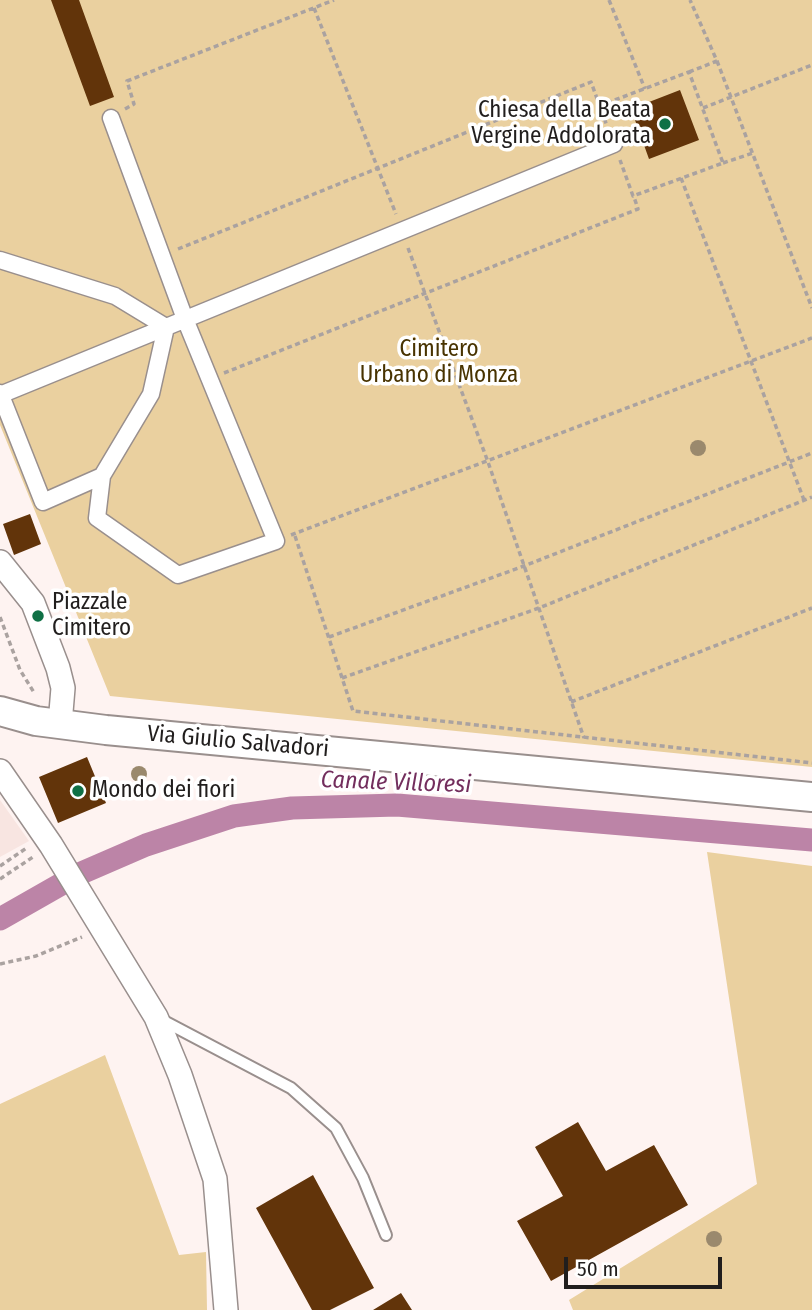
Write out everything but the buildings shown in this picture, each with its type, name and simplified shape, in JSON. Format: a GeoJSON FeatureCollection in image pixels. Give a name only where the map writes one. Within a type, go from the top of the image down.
{"type":"FeatureCollection","features":[{"type":"Feature","properties":{"kind":"street"},"geometry":{"type":"LineString","coordinates":[[111,118],[185,319],[276,541],[178,575],[97,518],[102,476],[151,394],[166,327]]}},
{"type":"Feature","properties":{"kind":"street"},"geometry":{"type":"LineString","coordinates":[[102,476],[43,502],[0,394],[614,144]]}},
{"type":"Feature","properties":{"kind":"street"},"geometry":{"type":"LineString","coordinates":[[0,260],[115,296],[166,327]]}},
{"type":"Feature","properties":{"kind":"street"},"geometry":{"type":"LineString","coordinates":[[0,562],[33,603],[58,668],[63,688],[60,724]]}},
{"type":"Feature","properties":{"kind":"street","name":"Via Giulio Salvadori"},"geometry":{"type":"LineString","coordinates":[[0,711],[60,724],[812,797]]}},
{"type":"Feature","properties":{"kind":"street"},"geometry":{"type":"LineString","coordinates":[[0,771],[52,847],[156,1017],[180,1075],[215,1179],[226,1310]]}},
{"type":"Feature","properties":{"kind":"lane"},"geometry":{"type":"LineString","coordinates":[[156,1017],[291,1088],[336,1128],[363,1178],[386,1235]]}},
{"type":"Feature","properties":{"kind":"path"},"geometry":{"type":"LineString","coordinates":[[111,118],[134,104],[127,81],[334,0]]}},
{"type":"Feature","properties":{"kind":"path"},"geometry":{"type":"LineString","coordinates":[[609,0],[645,89]]}},
{"type":"Feature","properties":{"kind":"path"},"geometry":{"type":"LineString","coordinates":[[690,0],[732,96],[812,308]]}},
{"type":"Feature","properties":{"kind":"path"},"geometry":{"type":"LineString","coordinates":[[314,8],[402,230],[488,462],[584,738]]}},
{"type":"Feature","properties":{"kind":"path"},"geometry":{"type":"LineString","coordinates":[[600,106],[717,61]]}},
{"type":"Feature","properties":{"kind":"path"},"geometry":{"type":"LineString","coordinates":[[702,108],[812,65]]}},
{"type":"Feature","properties":{"kind":"path"},"geometry":{"type":"LineString","coordinates":[[689,72],[723,163]]}},
{"type":"Feature","properties":{"kind":"path"},"geometry":{"type":"LineString","coordinates":[[162,256],[591,82],[638,209],[209,379]]}},
{"type":"Feature","properties":{"kind":"path"},"geometry":{"type":"LineString","coordinates":[[634,196],[753,153]]}},
{"type":"Feature","properties":{"kind":"path"},"geometry":{"type":"LineString","coordinates":[[681,178],[804,500]]}},
{"type":"Feature","properties":{"kind":"path"},"geometry":{"type":"LineString","coordinates":[[276,541],[812,338]]}},
{"type":"Feature","properties":{"kind":"path"},"geometry":{"type":"LineString","coordinates":[[329,638],[524,566],[812,453]]}},
{"type":"Feature","properties":{"kind":"path"},"geometry":{"type":"LineString","coordinates":[[342,678],[539,608],[812,497]]}},
{"type":"Feature","properties":{"kind":"path"},"geometry":{"type":"LineString","coordinates":[[294,534],[353,711],[812,763]]}},
{"type":"Feature","properties":{"kind":"path"},"geometry":{"type":"LineString","coordinates":[[571,702],[812,608]]}},
{"type":"Feature","properties":{"kind":"path"},"geometry":{"type":"LineString","coordinates":[[0,866],[52,847]]}},
{"type":"Feature","properties":{"kind":"path"},"geometry":{"type":"LineString","coordinates":[[0,879],[52,847]]}},
{"type":"Feature","properties":{"kind":"path"},"geometry":{"type":"LineString","coordinates":[[0,964],[36,956],[101,930]]}},
{"type":"Feature","properties":{"kind":"shaded area"},"geometry":{"type":"Polygon","coordinates":[[[0,800],[29,841],[0,857],[0,800]]]}},
{"type":"Feature","properties":{"kind":"green space","name":"Cimitero Urbano di Monza"},"geometry":{"type":"Polygon","coordinates":[[[0,0],[812,0],[812,767],[110,696],[0,425],[0,0]]]}},
{"type":"Feature","properties":{"kind":"green space"},"geometry":{"type":"Polygon","coordinates":[[[707,852],[812,866],[812,1310],[573,1310],[569,1300],[757,1184],[707,852]]]}},
{"type":"Feature","properties":{"kind":"green space"},"geometry":{"type":"Polygon","coordinates":[[[105,1055],[179,1255],[206,1252],[207,1310],[0,1310],[0,1104],[105,1055]]]}},
{"type":"Feature","properties":{"kind":"waterway","name":"Canale Villoresi"},"geometry":{"type":"LineString","coordinates":[[0,919],[79,874],[146,845],[234,816],[292,808],[397,805],[812,840]]}},
{"type":"Feature","properties":{"kind":"place","name":"Chiesa della Beata Vergine Addolorata"},"geometry":{"type":"Point","coordinates":[665,124]}},
{"type":"Feature","properties":{"kind":"place","name":"Piazzale Cimitero"},"geometry":{"type":"Point","coordinates":[38,616]}},
{"type":"Feature","properties":{"kind":"place","name":"Mondo dei fiori"},"geometry":{"type":"Point","coordinates":[78,791]}}]}
